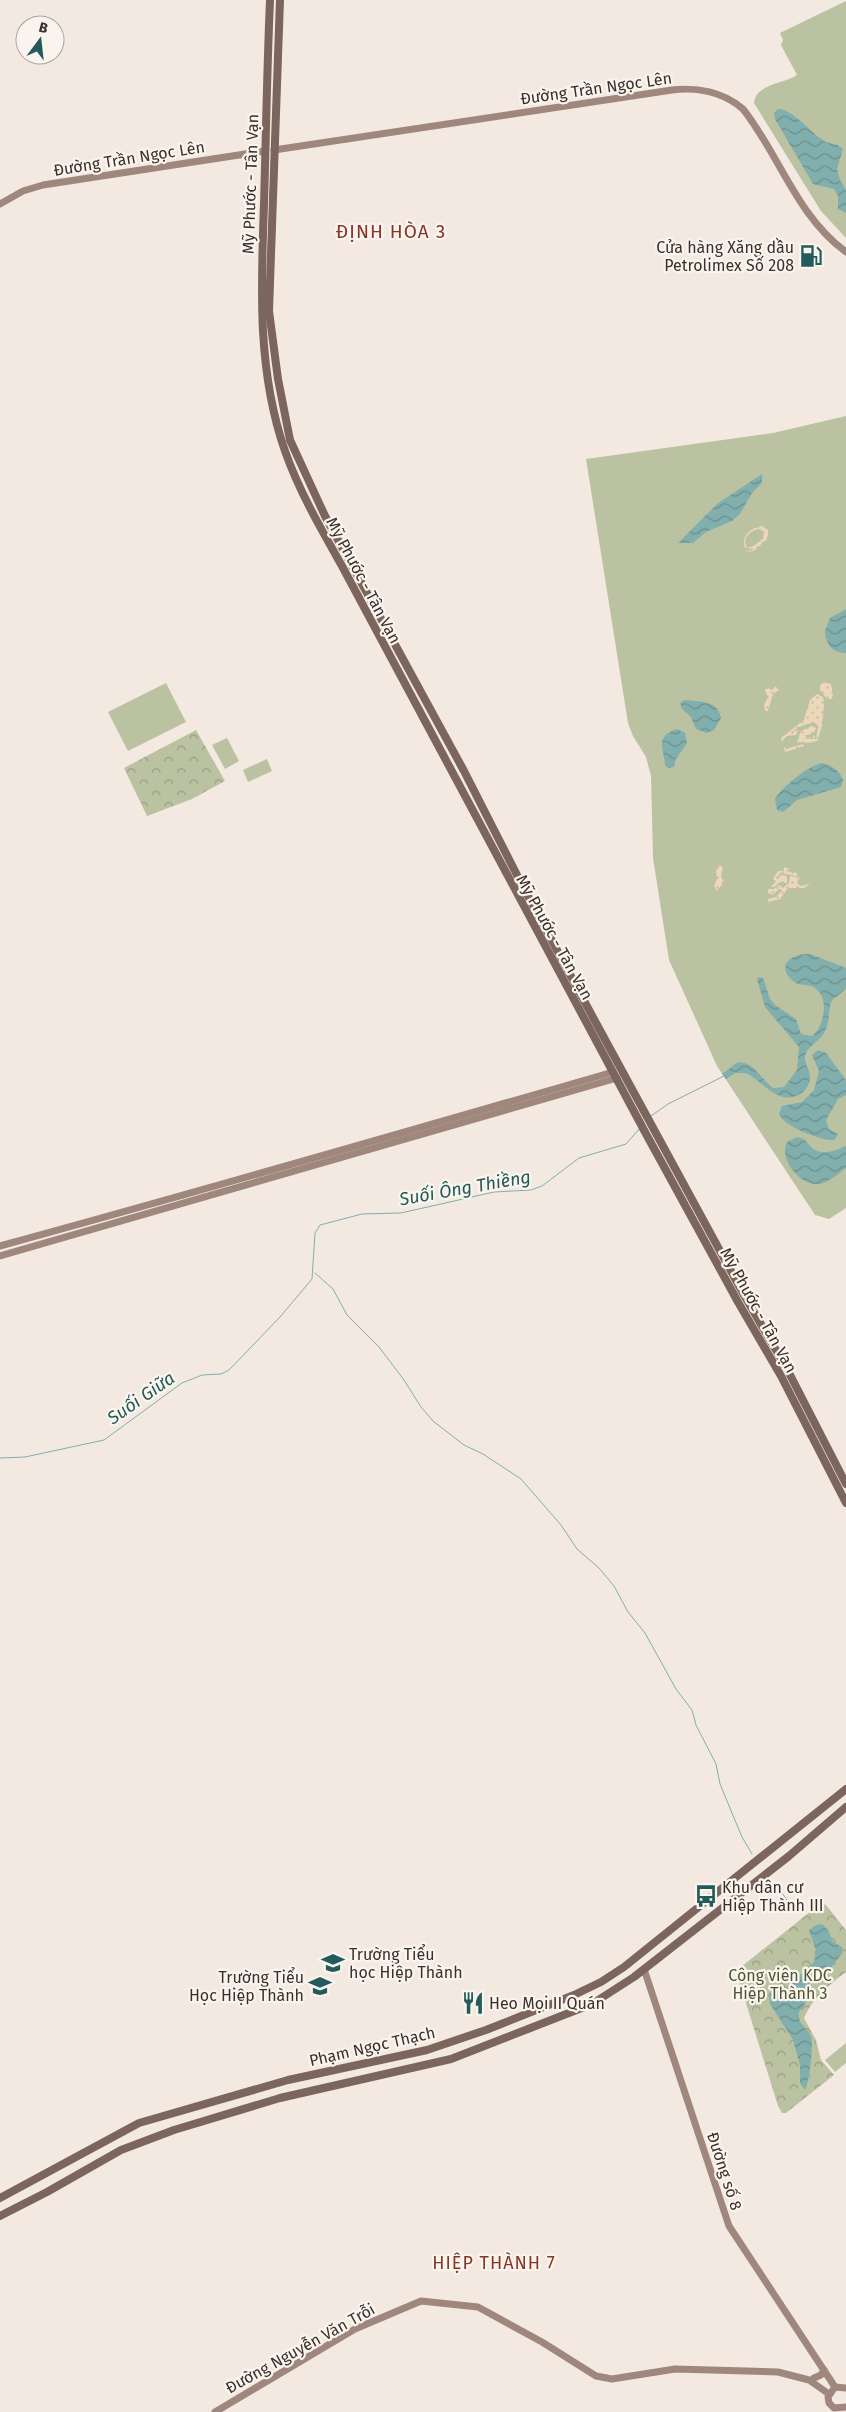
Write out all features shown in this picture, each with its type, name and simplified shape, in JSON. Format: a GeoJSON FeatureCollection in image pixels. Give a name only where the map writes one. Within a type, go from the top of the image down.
{"type":"FeatureCollection","features":[{"type":"Feature","properties":{"kind":"main road","name":"Mỹ Phước - Tân Vạn"},"geometry":{"type":"LineString","coordinates":[[270,0],[269,311],[278,379],[290,440],[312,492],[328,523],[464,771],[519,879],[644,1112],[786,1368],[846,1484]]}},
{"type":"Feature","properties":{"kind":"main road","name":"Mỹ Phước - Tân Vạn"},"geometry":{"type":"LineString","coordinates":[[280,0],[260,280],[261,312],[269,390],[284,450],[317,522],[644,1132],[781,1376],[846,1503]]}},
{"type":"Feature","properties":{"kind":"main road","name":"Phạm Ngọc Thạch"},"geometry":{"type":"LineString","coordinates":[[0,2198],[139,2123],[326,2071],[427,2050],[486,2030],[601,1982],[624,1967],[846,1789]]}},
{"type":"Feature","properties":{"kind":"main road","name":"Phạm Ngọc Thạch"},"geometry":{"type":"LineString","coordinates":[[0,2216],[121,2150],[174,2130],[280,2098],[432,2065],[481,2049],[592,2004],[644,1969],[788,1856],[846,1807]]}},
{"type":"Feature","properties":{"kind":"main road"},"geometry":{"type":"LineString","coordinates":[[221,2099],[224,2116]]}},
{"type":"Feature","properties":{"kind":"street","name":"Đường Trần Ngọc Lên"},"geometry":{"type":"LineString","coordinates":[[0,204],[23,191],[44,185],[672,90],[703,90],[730,100],[743,109],[806,213],[820,229],[846,252]]}},
{"type":"Feature","properties":{"kind":"street"},"geometry":{"type":"LineString","coordinates":[[0,1256],[354,1149],[615,1075]]}},
{"type":"Feature","properties":{"kind":"street"},"geometry":{"type":"LineString","coordinates":[[0,1246],[175,1199],[278,1166],[354,1149]]}},
{"type":"Feature","properties":{"kind":"street","name":"Đường số 8"},"geometry":{"type":"LineString","coordinates":[[644,1969],[729,2226],[822,2367],[832,2390]]}},
{"type":"Feature","properties":{"kind":"street","name":"Đường Nguyễn Văn Trỗi"},"geometry":{"type":"LineString","coordinates":[[215,2412],[356,2329],[420,2301],[478,2307],[542,2342],[584,2370],[612,2379],[675,2369],[710,2368],[778,2372],[814,2378],[832,2390]]}},
{"type":"Feature","properties":{"kind":"street"},"geometry":{"type":"LineString","coordinates":[[814,2378],[821,2375],[822,2367]]}},
{"type":"Feature","properties":{"kind":"street","name":"Đường Nguyễn Văn Trỗi"},"geometry":{"type":"LineString","coordinates":[[796,2376],[832,2390]]}},
{"type":"Feature","properties":{"kind":"street"},"geometry":{"type":"LineString","coordinates":[[846,2388],[832,2390],[829,2403],[834,2408],[846,2407]]}},
{"type":"Feature","properties":{"kind":"green space"},"geometry":{"type":"Polygon","coordinates":[[[846,1],[846,238],[821,211],[754,103],[756,97],[765,88],[797,75],[781,45],[783,40],[780,33],[846,1]]]}},
{"type":"Feature","properties":{"kind":"green space"},"geometry":{"type":"Polygon","coordinates":[[[846,416],[846,1208],[829,1219],[815,1215],[717,1066],[669,960],[653,858],[651,776],[646,757],[633,736],[628,723],[586,459],[773,433],[846,416]]]}},
{"type":"Feature","properties":{"kind":"green space"},"geometry":{"type":"Polygon","coordinates":[[[166,683],[186,722],[128,751],[108,712],[166,683]]]}},
{"type":"Feature","properties":{"kind":"green space"},"geometry":{"type":"Polygon","coordinates":[[[196,730],[225,781],[192,799],[147,816],[124,768],[196,730]]]}},
{"type":"Feature","properties":{"kind":"green space"},"geometry":{"type":"Polygon","coordinates":[[[227,738],[239,761],[225,769],[212,745],[227,738]]]}},
{"type":"Feature","properties":{"kind":"green space"},"geometry":{"type":"Polygon","coordinates":[[[267,759],[272,771],[248,782],[243,770],[267,759]]]}},
{"type":"Feature","properties":{"kind":"green space","name":"Công viên KDC Hiệp Thành 3"},"geometry":{"type":"Polygon","coordinates":[[[821,1903],[826,1905],[846,1930],[846,1972],[817,1998],[804,2018],[816,2040],[821,2060],[834,2075],[786,2113],[782,2113],[778,2106],[736,1971],[821,1903]]]}},
{"type":"Feature","properties":{"kind":"green space"},"geometry":{"type":"Polygon","coordinates":[[[846,2043],[846,2063],[835,2072],[825,2060],[846,2043]]]}},
{"type":"Feature","properties":{"kind":"sand"},"geometry":{"type":"Polygon","coordinates":[[[762,526],[768,530],[768,538],[754,551],[745,552],[755,549],[745,548],[744,540],[750,531],[762,526]],[[760,529],[750,533],[745,543],[747,547],[752,547],[763,539],[764,532],[760,529]]]}},
{"type":"Feature","properties":{"kind":"sand"},"geometry":{"type":"Polygon","coordinates":[[[823,682],[831,684],[833,696],[831,699],[827,699],[820,690],[823,682]]]}},
{"type":"Feature","properties":{"kind":"sand"},"geometry":{"type":"Polygon","coordinates":[[[776,686],[779,690],[773,694],[768,711],[765,711],[764,705],[768,697],[765,690],[768,688],[772,690],[776,686]]]}},
{"type":"Feature","properties":{"kind":"sand"},"geometry":{"type":"Polygon","coordinates":[[[817,694],[823,697],[822,725],[818,740],[813,743],[797,742],[801,731],[812,726],[816,728],[814,733],[804,736],[812,738],[815,735],[815,738],[801,739],[816,739],[818,726],[812,723],[794,730],[792,732],[798,730],[796,735],[787,736],[783,740],[783,745],[781,738],[804,720],[810,700],[817,694]]]}},
{"type":"Feature","properties":{"kind":"sand"},"geometry":{"type":"Polygon","coordinates":[[[803,744],[804,746],[785,752],[783,746],[786,749],[803,744]]]}},
{"type":"Feature","properties":{"kind":"sand"},"geometry":{"type":"Polygon","coordinates":[[[720,865],[723,868],[721,877],[724,882],[717,891],[714,886],[717,879],[716,870],[720,865]]]}},
{"type":"Feature","properties":{"kind":"sand"},"geometry":{"type":"Polygon","coordinates":[[[784,867],[797,871],[790,869],[785,871],[797,873],[797,876],[780,873],[776,880],[781,875],[787,876],[787,883],[780,882],[771,887],[776,881],[773,879],[778,871],[784,871],[784,867]]]}},
{"type":"Feature","properties":{"kind":"sand"},"geometry":{"type":"Polygon","coordinates":[[[790,876],[800,877],[797,882],[800,886],[810,884],[804,888],[788,888],[780,899],[768,902],[768,899],[776,897],[782,890],[779,889],[773,895],[768,893],[768,889],[774,889],[779,885],[783,888],[789,883],[790,876]]]}},
{"type":"Feature","properties":{"kind":"water"},"geometry":{"type":"Polygon","coordinates":[[[778,109],[789,112],[824,141],[838,145],[843,149],[837,169],[840,180],[846,190],[846,213],[838,209],[838,196],[834,189],[813,184],[775,119],[774,113],[778,109]]]}},
{"type":"Feature","properties":{"kind":"water"},"geometry":{"type":"Polygon","coordinates":[[[762,474],[762,483],[752,493],[740,514],[732,521],[706,532],[693,543],[678,543],[717,504],[762,474]]]}},
{"type":"Feature","properties":{"kind":"water"},"geometry":{"type":"Polygon","coordinates":[[[846,609],[846,653],[841,653],[828,644],[825,631],[830,618],[846,609]]]}},
{"type":"Feature","properties":{"kind":"water"},"geometry":{"type":"Polygon","coordinates":[[[684,700],[711,704],[716,707],[721,718],[714,730],[707,733],[696,729],[691,717],[682,709],[680,703],[684,700]]]}},
{"type":"Feature","properties":{"kind":"water"},"geometry":{"type":"Polygon","coordinates":[[[677,729],[685,733],[687,743],[676,759],[674,767],[669,768],[665,765],[662,748],[663,739],[670,732],[677,729]]]}},
{"type":"Feature","properties":{"kind":"water"},"geometry":{"type":"Polygon","coordinates":[[[822,763],[838,771],[843,780],[841,787],[797,800],[783,812],[777,810],[775,799],[778,794],[803,772],[822,763]]]}},
{"type":"Feature","properties":{"kind":"water"},"geometry":{"type":"Polygon","coordinates":[[[803,954],[810,954],[846,968],[846,989],[832,1000],[826,1029],[806,1053],[805,1059],[810,1076],[807,1088],[800,1094],[785,1097],[771,1091],[746,1073],[735,1073],[726,1079],[722,1074],[735,1064],[741,1062],[756,1070],[773,1088],[784,1087],[797,1070],[799,1047],[765,1007],[757,979],[759,977],[763,978],[770,999],[775,1005],[796,1019],[801,1034],[812,1036],[820,1026],[824,1012],[823,998],[815,988],[793,981],[786,970],[788,961],[792,958],[803,954]]]}},
{"type":"Feature","properties":{"kind":"water"},"geometry":{"type":"Polygon","coordinates":[[[818,1050],[826,1053],[846,1080],[846,1095],[838,1099],[826,1120],[829,1129],[838,1134],[834,1140],[820,1138],[803,1132],[787,1123],[779,1114],[782,1106],[802,1102],[814,1090],[819,1071],[812,1055],[818,1050]]]}},
{"type":"Feature","properties":{"kind":"water"},"geometry":{"type":"Polygon","coordinates":[[[797,1137],[806,1141],[814,1149],[823,1152],[837,1150],[846,1146],[846,1168],[830,1180],[820,1184],[813,1184],[799,1177],[788,1164],[785,1149],[787,1142],[797,1137]]]}},
{"type":"Feature","properties":{"kind":"water"},"geometry":{"type":"Polygon","coordinates":[[[822,1924],[828,1930],[833,1942],[842,1947],[843,1952],[830,1969],[820,1969],[811,1980],[804,2006],[799,2012],[799,2019],[812,2040],[809,2073],[805,2090],[800,2083],[800,2065],[793,2040],[770,2004],[769,1995],[773,1988],[787,1987],[814,1962],[816,1951],[809,1930],[816,1925],[822,1924]]]}},
{"type":"Feature","properties":{"kind":"waterway","name":"Suối Ông Thiềng"},"geometry":{"type":"LineString","coordinates":[[651,1116],[668,1104],[724,1076]]}},
{"type":"Feature","properties":{"kind":"waterway","name":"Suối Ông Thiềng"},"geometry":{"type":"LineString","coordinates":[[0,1458],[25,1457],[104,1440],[182,1383],[202,1375],[221,1374],[229,1370],[280,1317],[312,1279],[315,1233],[320,1225],[362,1214],[401,1213],[494,1192],[531,1190],[542,1186],[579,1158],[626,1144],[640,1128]]}},
{"type":"Feature","properties":{"kind":"waterway"},"geometry":{"type":"LineString","coordinates":[[315,1273],[333,1289],[347,1315],[379,1347],[433,1421],[464,1445],[483,1454],[521,1479],[561,1525],[577,1549],[599,1568],[614,1586],[628,1612],[645,1633],[676,1689],[692,1710],[696,1725],[716,1764],[720,1784],[742,1837],[752,1854]]}},
{"type":"Feature","properties":{"kind":"waterway"},"geometry":{"type":"LineString","coordinates":[[775,1883],[789,1903]]}},
{"type":"Feature","properties":{"kind":"place","name":"Cửa hàng Xăng dầu Petrolimex Số 208"},"geometry":{"type":"Point","coordinates":[811,256]}},
{"type":"Feature","properties":{"kind":"place","name":"Khu dân cư Hiệp Thành III"},"geometry":{"type":"Point","coordinates":[706,1896]}},
{"type":"Feature","properties":{"kind":"place","name":"Trường Tiểu học Hiệp Thành"},"geometry":{"type":"Point","coordinates":[333,1963]}},
{"type":"Feature","properties":{"kind":"place","name":"Trường Tiểu Học Hiệp Thành"},"geometry":{"type":"Point","coordinates":[320,1986]}},
{"type":"Feature","properties":{"kind":"place","name":"Heo Mọi II Quán"},"geometry":{"type":"Point","coordinates":[473,2003]}},
{"type":"Feature","properties":{"kind":"district","name":"ĐỊNH HÒA 3"},"geometry":{"type":"Point","coordinates":[391,231]}},
{"type":"Feature","properties":{"kind":"district","name":"HIỆP THÀNH 7"},"geometry":{"type":"Point","coordinates":[494,2263]}},
{"type":"Feature","properties":{"kind":"water label","name":"Suối Giữa"},"geometry":{"type":"Point","coordinates":[141,1398]}}]}
